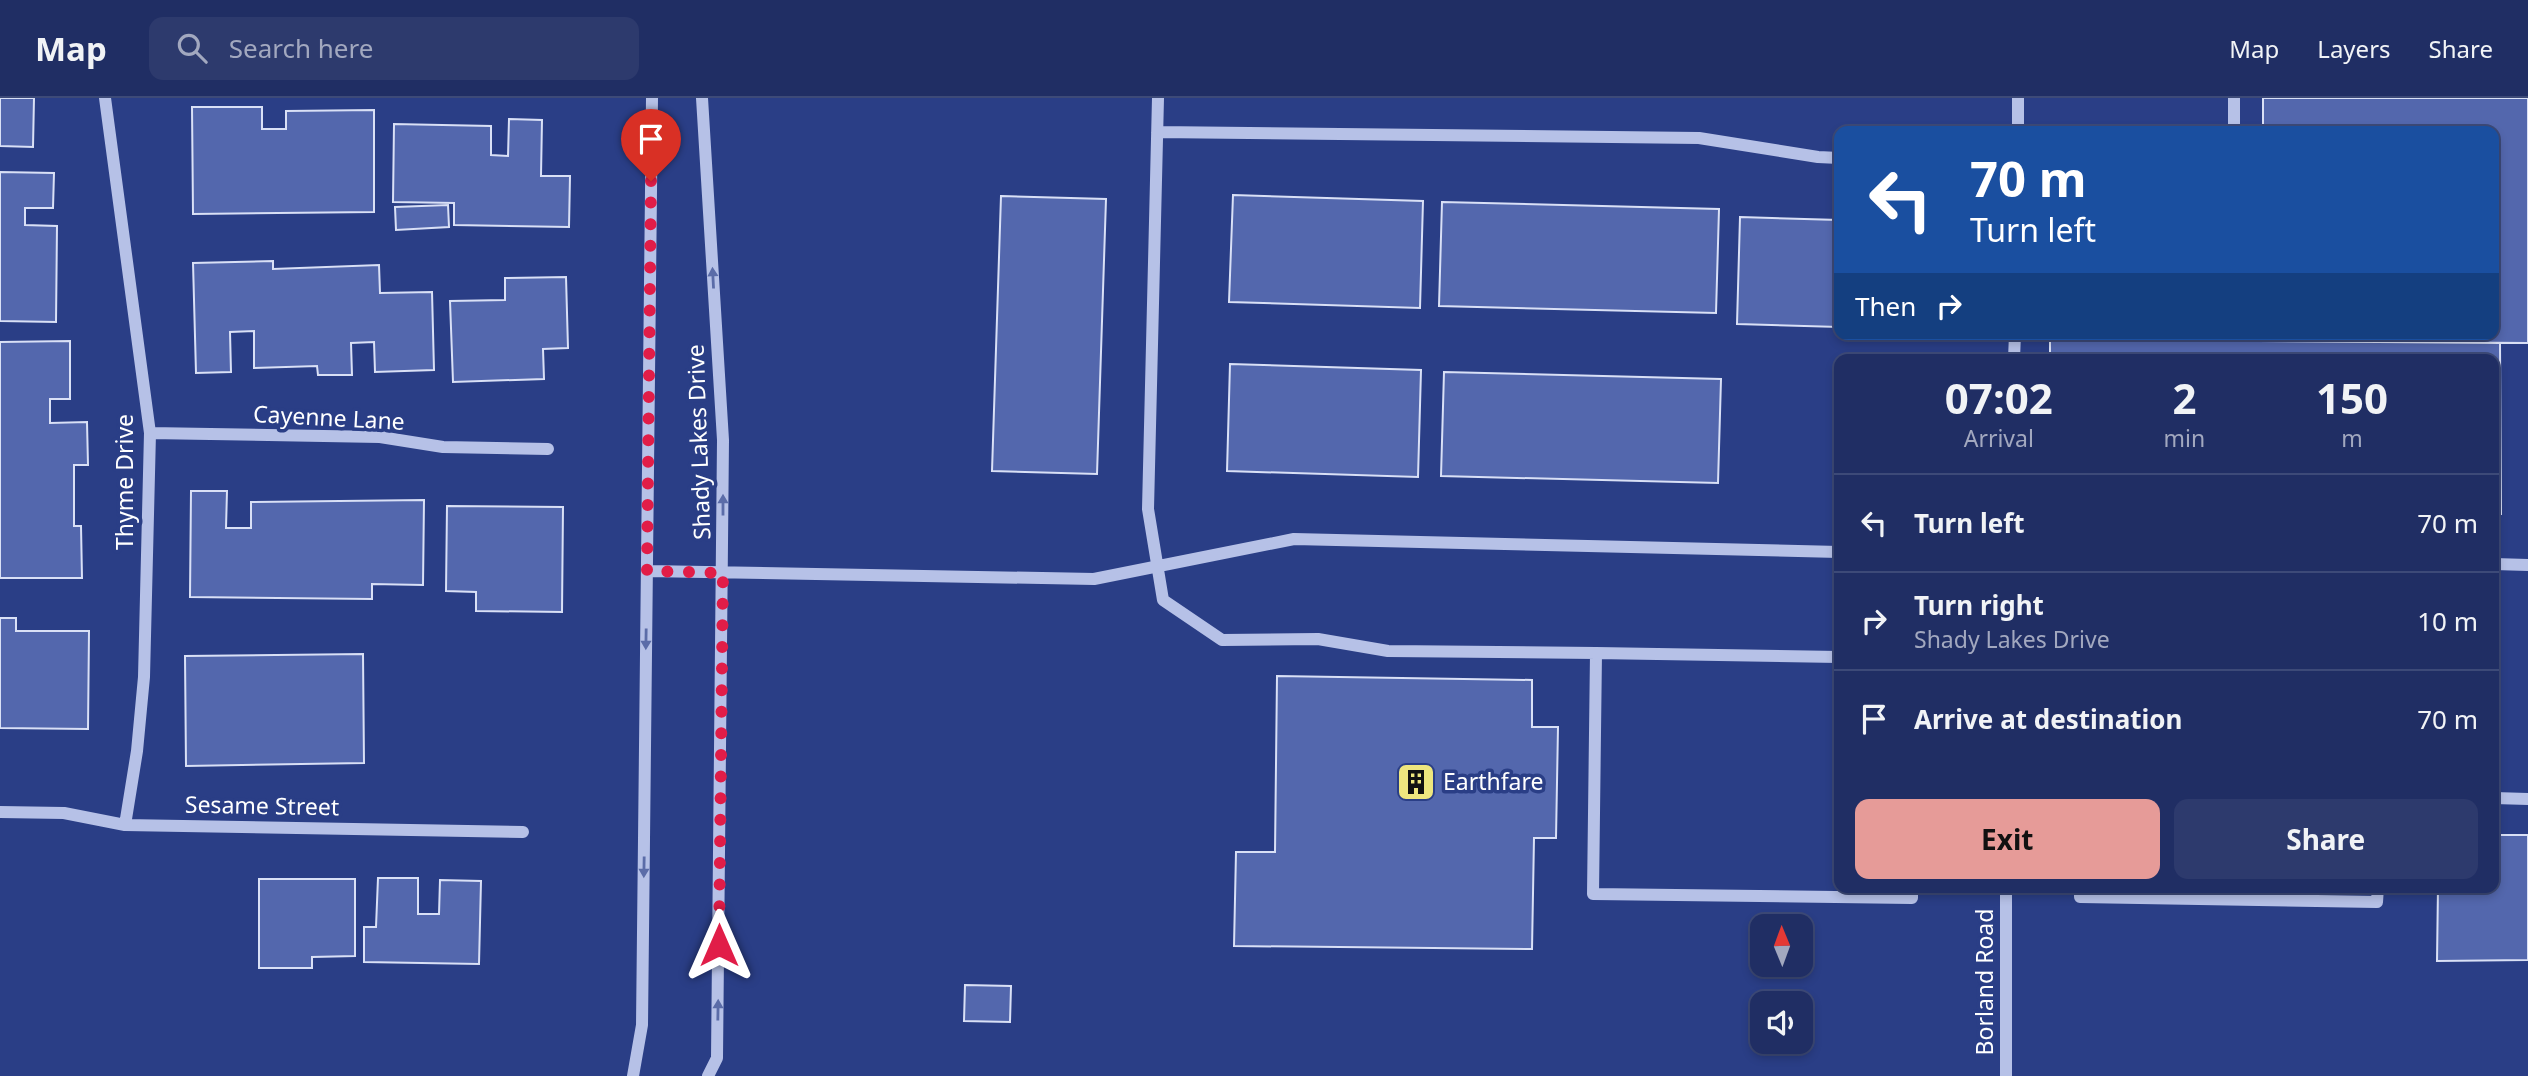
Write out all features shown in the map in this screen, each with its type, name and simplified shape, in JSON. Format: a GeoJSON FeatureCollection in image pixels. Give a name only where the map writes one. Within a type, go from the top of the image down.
{"type":"FeatureCollection","features":[{"type":"Feature","properties":{"kind":"street","name":"Thyme Drive"},"geometry":{"type":"LineString","coordinates":[[105,98],[150,433],[144,677],[137,751],[125,825]]}},
{"type":"Feature","properties":{"kind":"street","name":"Shady Lakes Drive"},"geometry":{"type":"LineString","coordinates":[[633,1076],[642,1025],[652,98]]}},
{"type":"Feature","properties":{"kind":"street","name":"Shady Lakes Drive"},"geometry":{"type":"LineString","coordinates":[[702,98],[723,440],[717,1058],[708,1076]]}},
{"type":"Feature","properties":{"kind":"street"},"geometry":{"type":"LineString","coordinates":[[1158,98],[1148,509],[1163,600],[1222,640],[1318,639],[1388,651],[1834,657]]}},
{"type":"Feature","properties":{"kind":"street"},"geometry":{"type":"LineString","coordinates":[[2018,98],[2018,126]]}},
{"type":"Feature","properties":{"kind":"street"},"geometry":{"type":"LineString","coordinates":[[2234,98],[2234,126]]}},
{"type":"Feature","properties":{"kind":"street"},"geometry":{"type":"LineString","coordinates":[[1157,132],[1699,138],[1818,158],[1834,158]]}},
{"type":"Feature","properties":{"kind":"street","name":"Cayenne Lane"},"geometry":{"type":"LineString","coordinates":[[150,433],[380,437],[443,447],[548,449]]}},
{"type":"Feature","properties":{"kind":"street"},"geometry":{"type":"LineString","coordinates":[[647,571],[1094,579],[1294,538],[1834,552]]}},
{"type":"Feature","properties":{"kind":"street"},"geometry":{"type":"LineString","coordinates":[[2499,564],[2528,565]]}},
{"type":"Feature","properties":{"kind":"street"},"geometry":{"type":"LineString","coordinates":[[1596,653],[1593,894],[1912,898],[1912,893]]}},
{"type":"Feature","properties":{"kind":"street"},"geometry":{"type":"LineString","coordinates":[[2499,798],[2528,799]]}},
{"type":"Feature","properties":{"kind":"street","name":"Sesame Street"},"geometry":{"type":"LineString","coordinates":[[0,812],[64,813],[125,825],[523,832]]}},
{"type":"Feature","properties":{"kind":"street","name":"Borland Road"},"geometry":{"type":"LineString","coordinates":[[2006,893],[2006,1076]]}},
{"type":"Feature","properties":{"kind":"street"},"geometry":{"type":"LineString","coordinates":[[2080,893],[2080,897],[2377,902],[2378,893]]}},
{"type":"Feature","properties":{"kind":"building"},"geometry":{"type":"Polygon","coordinates":[[[0,98],[34,98],[33,147],[0,146],[0,98]]]}},
{"type":"Feature","properties":{"kind":"building"},"geometry":{"type":"Polygon","coordinates":[[[2263,98],[2528,98],[2528,343],[2260,341],[2499,340],[2499,126],[2263,126],[2263,98]]]}},
{"type":"Feature","properties":{"kind":"building"},"geometry":{"type":"Polygon","coordinates":[[[192,107],[262,107],[262,129],[286,129],[286,111],[374,110],[374,212],[193,214],[192,107]]]}},
{"type":"Feature","properties":{"kind":"building"},"geometry":{"type":"Polygon","coordinates":[[[509,119],[542,120],[541,176],[570,176],[569,227],[454,225],[454,203],[393,202],[394,124],[491,126],[491,155],[508,156],[509,119]]]}},
{"type":"Feature","properties":{"kind":"building"},"geometry":{"type":"Polygon","coordinates":[[[0,172],[54,173],[53,208],[25,208],[25,225],[57,226],[56,322],[0,321],[0,172]]]}},
{"type":"Feature","properties":{"kind":"building"},"geometry":{"type":"Polygon","coordinates":[[[1233,195],[1423,201],[1420,308],[1229,302],[1233,195]]]}},
{"type":"Feature","properties":{"kind":"building"},"geometry":{"type":"Polygon","coordinates":[[[1001,196],[1106,199],[1097,474],[992,471],[1001,196]]]}},
{"type":"Feature","properties":{"kind":"building"},"geometry":{"type":"Polygon","coordinates":[[[1442,202],[1719,209],[1716,313],[1439,306],[1442,202]]]}},
{"type":"Feature","properties":{"kind":"building"},"geometry":{"type":"Polygon","coordinates":[[[448,205],[449,227],[396,230],[395,207],[448,205]]]}},
{"type":"Feature","properties":{"kind":"building"},"geometry":{"type":"Polygon","coordinates":[[[1740,217],[1834,220],[1834,327],[1737,324],[1740,217]]]}},
{"type":"Feature","properties":{"kind":"building"},"geometry":{"type":"Polygon","coordinates":[[[273,261],[273,269],[379,265],[380,293],[432,292],[434,370],[375,372],[374,342],[351,343],[352,375],[318,375],[317,366],[254,368],[254,331],[230,332],[231,372],[196,373],[193,263],[273,261]]]}},
{"type":"Feature","properties":{"kind":"building"},"geometry":{"type":"Polygon","coordinates":[[[566,277],[568,348],[543,349],[544,379],[453,382],[450,301],[505,300],[505,278],[566,277]]]}},
{"type":"Feature","properties":{"kind":"building"},"geometry":{"type":"Polygon","coordinates":[[[2050,340],[2500,343],[2501,514],[2499,354],[2050,354],[2050,340]]]}},
{"type":"Feature","properties":{"kind":"building"},"geometry":{"type":"Polygon","coordinates":[[[70,341],[70,399],[50,399],[50,423],[87,422],[88,465],[74,465],[74,526],[81,526],[82,578],[0,578],[0,342],[70,341]]]}},
{"type":"Feature","properties":{"kind":"building"},"geometry":{"type":"Polygon","coordinates":[[[1230,364],[1421,370],[1418,477],[1227,471],[1230,364]]]}},
{"type":"Feature","properties":{"kind":"building"},"geometry":{"type":"Polygon","coordinates":[[[1444,372],[1721,379],[1718,483],[1441,476],[1444,372]]]}},
{"type":"Feature","properties":{"kind":"building"},"geometry":{"type":"Polygon","coordinates":[[[191,491],[227,491],[226,528],[251,528],[251,502],[424,500],[423,585],[372,584],[372,599],[190,597],[191,491]]]}},
{"type":"Feature","properties":{"kind":"building"},"geometry":{"type":"Polygon","coordinates":[[[447,506],[563,507],[562,612],[476,611],[476,592],[446,591],[447,506]]]}},
{"type":"Feature","properties":{"kind":"building"},"geometry":{"type":"Polygon","coordinates":[[[0,618],[16,618],[16,631],[89,631],[88,729],[0,728],[0,618]]]}},
{"type":"Feature","properties":{"kind":"building"},"geometry":{"type":"Polygon","coordinates":[[[363,654],[364,763],[186,766],[185,656],[363,654]]]}},
{"type":"Feature","properties":{"kind":"building","name":"Earthfare"},"geometry":{"type":"Polygon","coordinates":[[[1277,676],[1532,680],[1532,727],[1558,727],[1556,838],[1534,838],[1532,949],[1234,946],[1236,852],[1275,852],[1277,676]]]}},
{"type":"Feature","properties":{"kind":"building"},"geometry":{"type":"Polygon","coordinates":[[[2499,835],[2528,835],[2528,960],[2437,961],[2438,893],[2499,893],[2499,835]]]}},
{"type":"Feature","properties":{"kind":"building"},"geometry":{"type":"Polygon","coordinates":[[[378,878],[418,878],[418,914],[439,914],[440,880],[481,881],[479,964],[364,962],[364,927],[376,927],[378,878]]]}},
{"type":"Feature","properties":{"kind":"building"},"geometry":{"type":"Polygon","coordinates":[[[259,879],[355,879],[355,956],[312,957],[312,968],[259,968],[259,879]]]}},
{"type":"Feature","properties":{"kind":"building"},"geometry":{"type":"Polygon","coordinates":[[[965,985],[1011,986],[1010,1022],[964,1021],[965,985]]]}},
{"type":"Feature","properties":{"kind":"place","name":"Earthfare"},"geometry":{"type":"Point","coordinates":[1416,782]}},
{"type":"Feature","properties":{"kind":"route"},"geometry":{"type":"LineString","coordinates":[[651,181],[647,571],[723,573],[719,945]]}}]}
